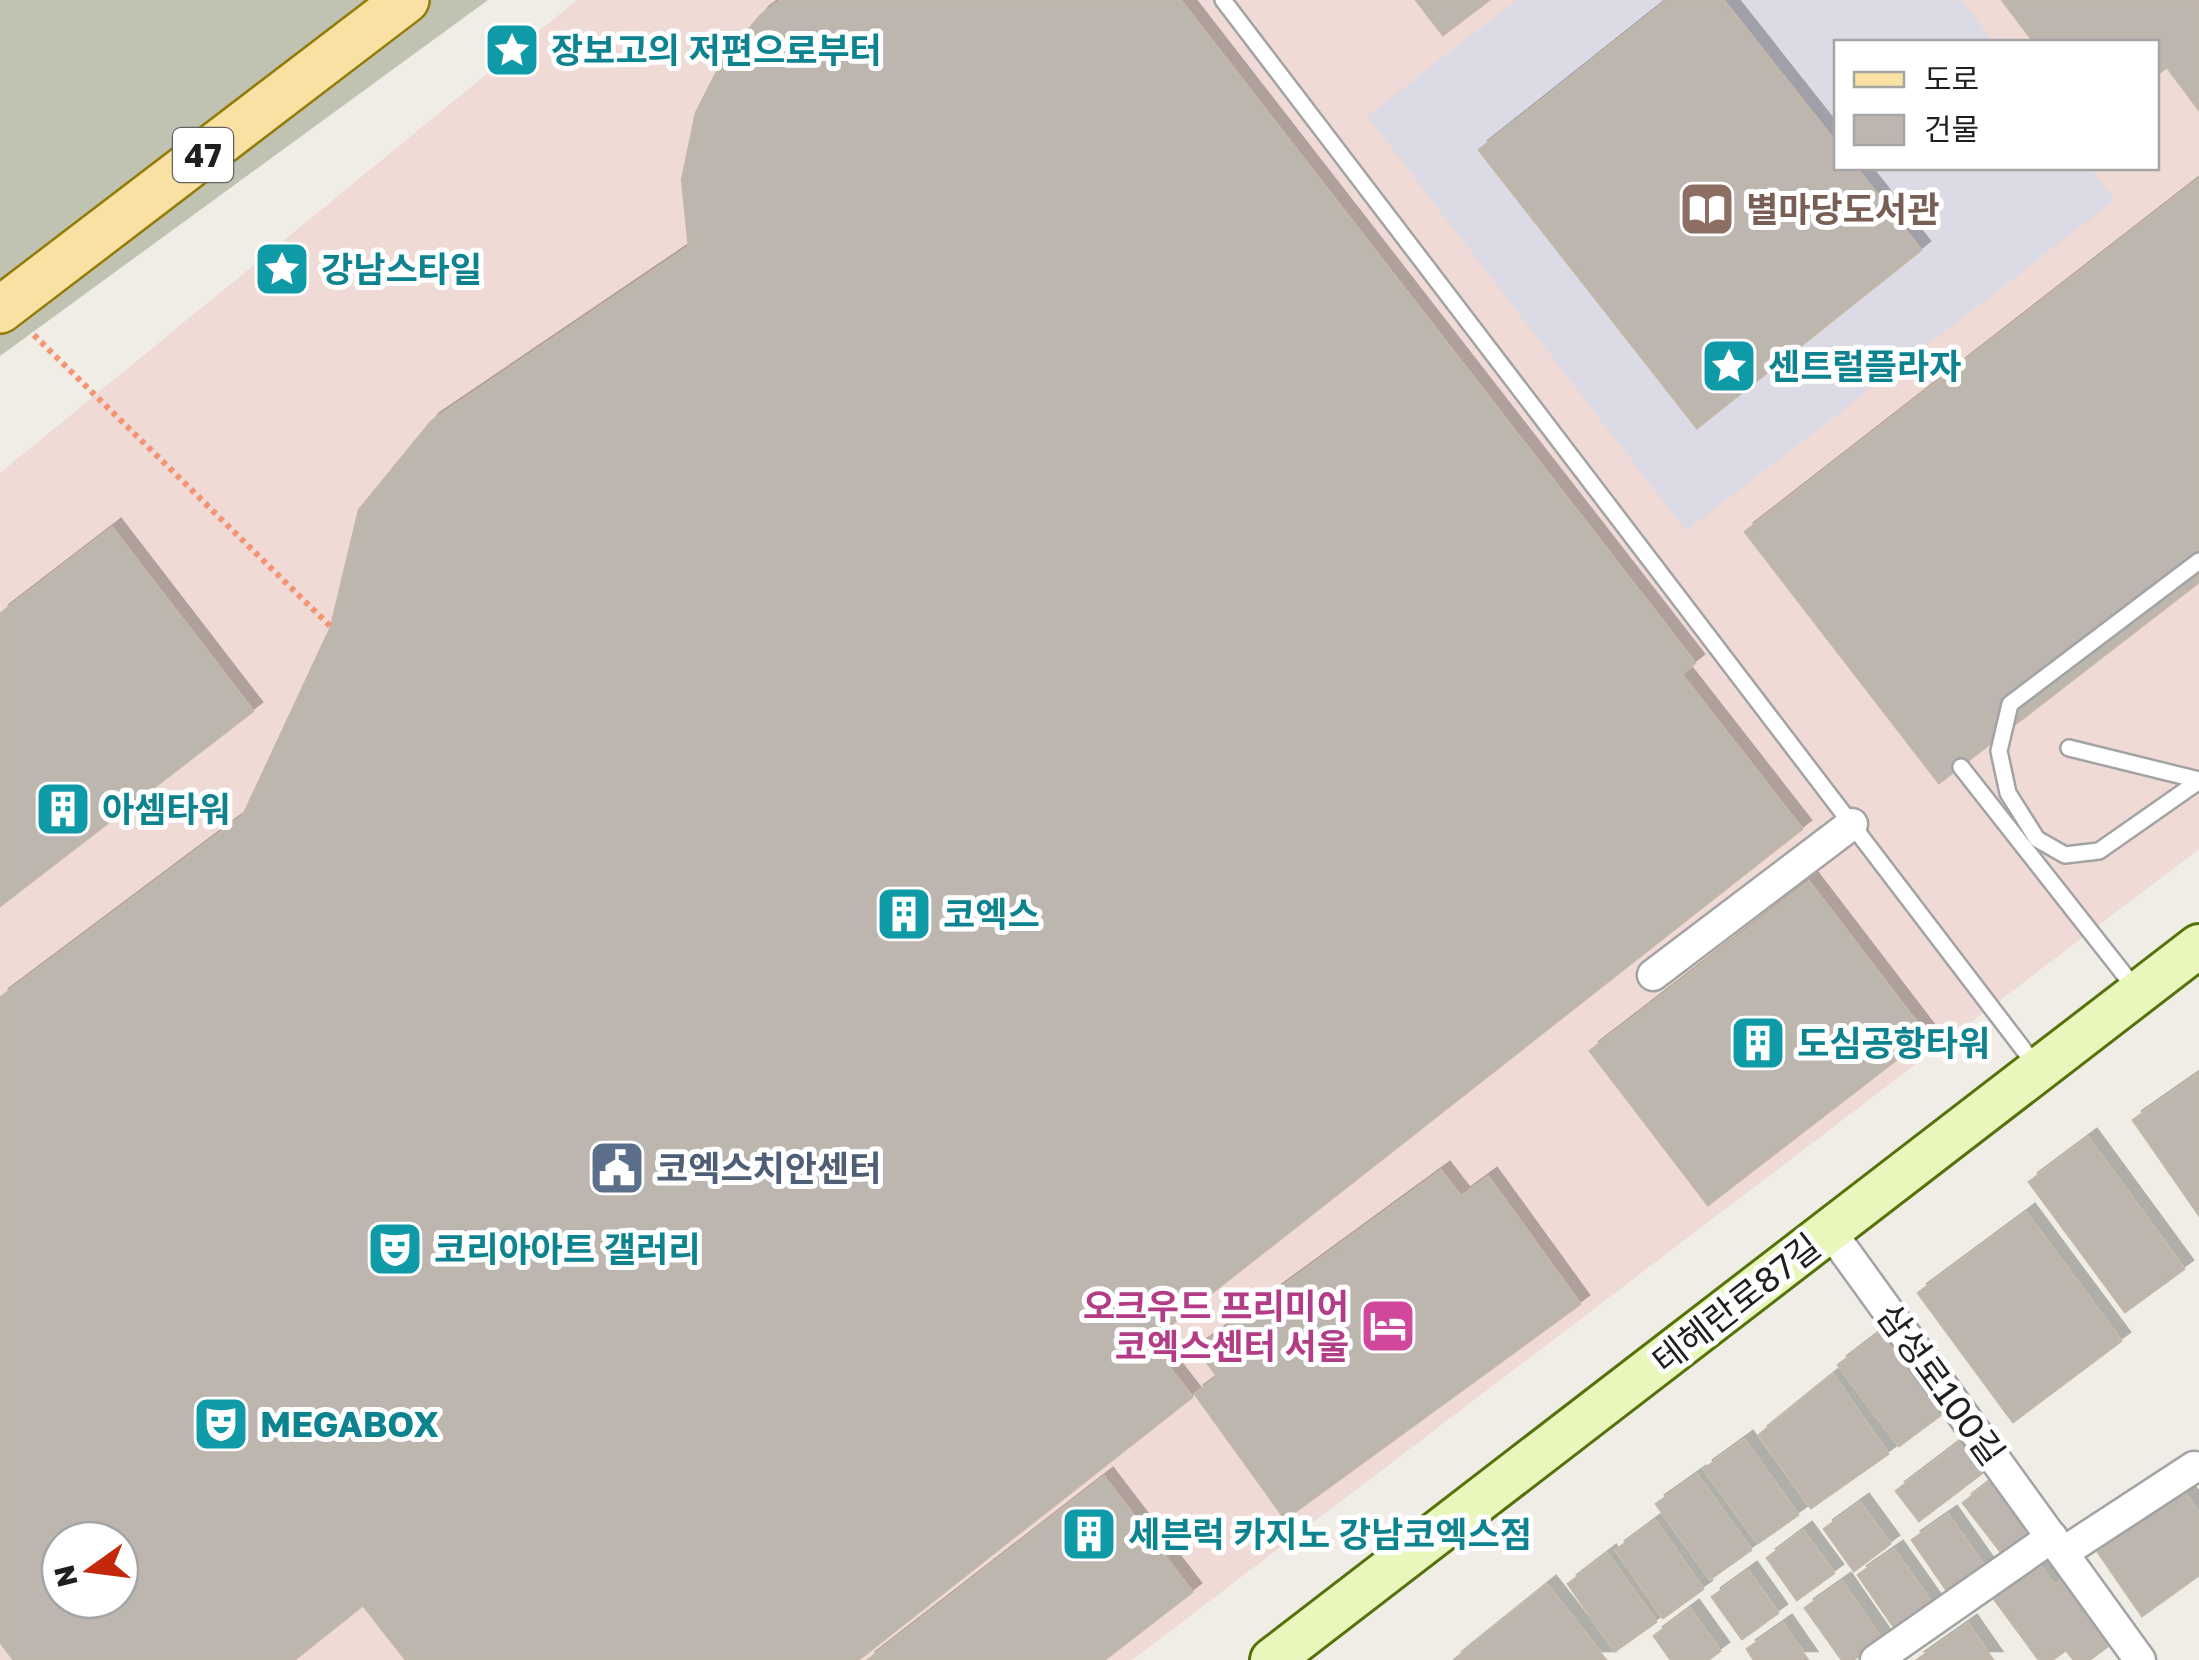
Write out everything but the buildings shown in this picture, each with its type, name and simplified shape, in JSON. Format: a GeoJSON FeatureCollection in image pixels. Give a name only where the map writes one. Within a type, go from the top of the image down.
{"type":"FeatureCollection","features":[{"type":"Feature","properties":{"kind":"main road","name":"47"},"geometry":{"type":"LineString","coordinates":[[2,308],[406,0]]}},
{"type":"Feature","properties":{"kind":"street"},"geometry":{"type":"LineString","coordinates":[[1653,975],[1852,824]]}},
{"type":"Feature","properties":{"kind":"street","name":"테헤란로87길"},"geometry":{"type":"LineString","coordinates":[[1272,1660],[2199,946]]}},
{"type":"Feature","properties":{"kind":"street","name":"삼성로100길"},"geometry":{"type":"LineString","coordinates":[[1830,1231],[2140,1660]]}},
{"type":"Feature","properties":{"kind":"street"},"geometry":{"type":"LineString","coordinates":[[1876,1660],[2058,1544],[2194,1467]]}},
{"type":"Feature","properties":{"kind":"lane"},"geometry":{"type":"LineString","coordinates":[[1223,0],[2038,1069]]}},
{"type":"Feature","properties":{"kind":"lane"},"geometry":{"type":"LineString","coordinates":[[2199,560],[2010,704],[1999,751],[2008,793],[2037,840],[2066,855],[2100,851],[2199,781]]}},
{"type":"Feature","properties":{"kind":"lane"},"geometry":{"type":"LineString","coordinates":[[2069,748],[2199,781]]}},
{"type":"Feature","properties":{"kind":"lane"},"geometry":{"type":"LineString","coordinates":[[1961,767],[2138,992]]}},
{"type":"Feature","properties":{"kind":"path"},"geometry":{"type":"LineString","coordinates":[[2,308],[330,628]]}},
{"type":"Feature","properties":{"kind":"shaded area"},"geometry":{"type":"Polygon","coordinates":[[[0,0],[488,0],[0,356],[0,0]]]}},
{"type":"Feature","properties":{"kind":"shaded area","name":"코엑스"},"geometry":{"type":"Polygon","coordinates":[[[577,0],[2199,0],[2199,849],[1132,1660],[0,1660],[0,473],[577,0]]]}},
{"type":"Feature","properties":{"kind":"shaded area","name":"센트럴플라자"},"geometry":{"type":"Polygon","coordinates":[[[1517,0],[1961,0],[1992,40],[1834,40],[1834,170],[2092,170],[2115,200],[1686,531],[1367,116],[1517,0]]]}},
{"type":"Feature","properties":{"kind":"place","name":"장보고의 저편으로부터"},"geometry":{"type":"Point","coordinates":[512,50]}},
{"type":"Feature","properties":{"kind":"place","name":"별마당도서관"},"geometry":{"type":"Point","coordinates":[1707,209]}},
{"type":"Feature","properties":{"kind":"place","name":"강남스타일"},"geometry":{"type":"Point","coordinates":[282,269]}},
{"type":"Feature","properties":{"kind":"place","name":"센트럴플라자"},"geometry":{"type":"Point","coordinates":[1729,366]}},
{"type":"Feature","properties":{"kind":"place","name":"아셈타워"},"geometry":{"type":"Point","coordinates":[63,809]}},
{"type":"Feature","properties":{"kind":"place","name":"코엑스"},"geometry":{"type":"Point","coordinates":[904,914]}},
{"type":"Feature","properties":{"kind":"place","name":"도심공항타워"},"geometry":{"type":"Point","coordinates":[1758,1043]}},
{"type":"Feature","properties":{"kind":"place","name":"코엑스치안센터"},"geometry":{"type":"Point","coordinates":[617,1168]}},
{"type":"Feature","properties":{"kind":"place","name":"코리아아트 갤러리"},"geometry":{"type":"Point","coordinates":[395,1249]}},
{"type":"Feature","properties":{"kind":"place","name":"오크우드 프리미어 코엑스센터 서울"},"geometry":{"type":"Point","coordinates":[1388,1326]}},
{"type":"Feature","properties":{"kind":"place","name":"MEGABOX"},"geometry":{"type":"Point","coordinates":[221,1424]}},
{"type":"Feature","properties":{"kind":"place","name":"세븐럭 카지노 강남코엑스점"},"geometry":{"type":"Point","coordinates":[1089,1534]}}]}
